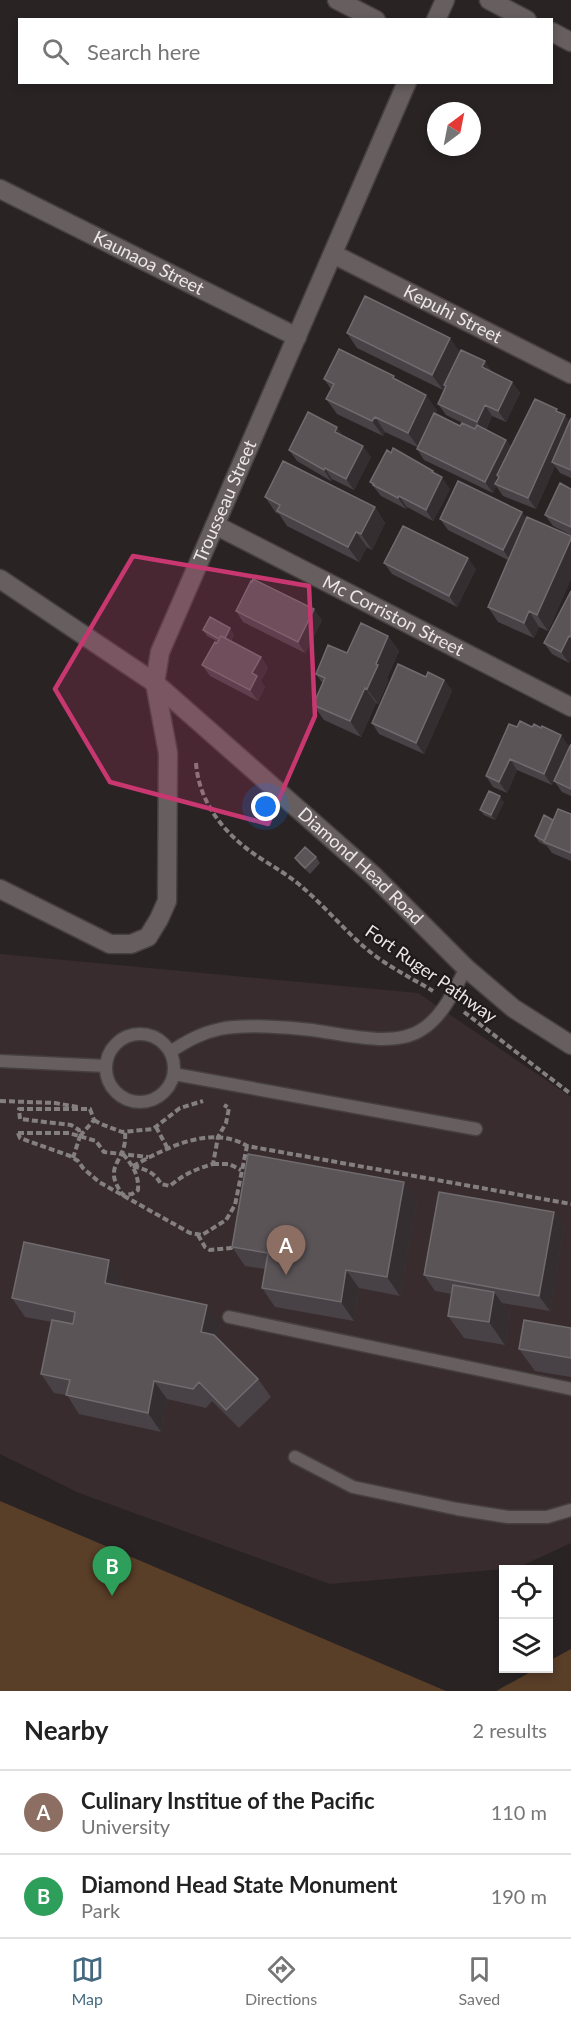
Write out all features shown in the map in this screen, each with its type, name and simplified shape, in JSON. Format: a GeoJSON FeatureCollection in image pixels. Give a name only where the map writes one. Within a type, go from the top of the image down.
{"type":"FeatureCollection","features":[{"type":"Feature","properties":{"kind":"street"},"geometry":{"type":"LineString","coordinates":[[337,0],[372,18]]}},
{"type":"Feature","properties":{"kind":"street"},"geometry":{"type":"LineString","coordinates":[[437,18],[445,0]]}},
{"type":"Feature","properties":{"kind":"street"},"geometry":{"type":"LineString","coordinates":[[489,0],[523,18]]}},
{"type":"Feature","properties":{"kind":"street"},"geometry":{"type":"LineString","coordinates":[[553,33],[571,42]]}},
{"type":"Feature","properties":{"kind":"street","name":"Trousseau Street"},"geometry":{"type":"LineString","coordinates":[[0,888],[110,944],[131,944],[148,937],[159,919],[167,901],[168,753],[154,683],[160,652],[406,84]]}},
{"type":"Feature","properties":{"kind":"street","name":"Kaunaoa Street"},"geometry":{"type":"LineString","coordinates":[[0,189],[297,338]]}},
{"type":"Feature","properties":{"kind":"street","name":"Kepuhi Street"},"geometry":{"type":"LineString","coordinates":[[333,254],[571,374]]}},
{"type":"Feature","properties":{"kind":"street","name":"Mc Corriston Street"},"geometry":{"type":"LineString","coordinates":[[215,525],[571,707]]}},
{"type":"Feature","properties":{"kind":"street","name":"Diamond Head Road"},"geometry":{"type":"LineString","coordinates":[[0,579],[154,683],[374,876],[466,968],[513,1008],[571,1045]]}},
{"type":"Feature","properties":{"kind":"lane"},"geometry":{"type":"LineString","coordinates":[[171,1052],[194,1037],[222,1028],[263,1027],[310,1030],[357,1037],[398,1038],[420,1031],[441,1012],[466,968]]}},
{"type":"Feature","properties":{"kind":"lane"},"geometry":{"type":"LineString","coordinates":[[144,1034],[163,1043],[171,1052],[174,1074],[171,1085],[164,1094],[143,1102],[131,1101],[112,1088],[106,1066],[109,1055],[123,1039],[144,1034]]}},
{"type":"Feature","properties":{"kind":"lane"},"geometry":{"type":"LineString","coordinates":[[0,1061],[106,1066]]}},
{"type":"Feature","properties":{"kind":"lane"},"geometry":{"type":"LineString","coordinates":[[174,1074],[476,1129]]}},
{"type":"Feature","properties":{"kind":"lane"},"geometry":{"type":"LineString","coordinates":[[229,1317],[571,1389]]}},
{"type":"Feature","properties":{"kind":"lane"},"geometry":{"type":"LineString","coordinates":[[295,1457],[353,1487],[458,1509],[518,1517],[547,1517],[571,1510]]}},
{"type":"Feature","properties":{"kind":"path","name":"Fort Ruger Pathway"},"geometry":{"type":"LineString","coordinates":[[196,763],[201,793],[211,811],[240,843],[300,885],[373,954],[448,1000],[571,1094]]}},
{"type":"Feature","properties":{"kind":"path"},"geometry":{"type":"LineString","coordinates":[[0,1101],[55,1103],[90,1109]]}},
{"type":"Feature","properties":{"kind":"path"},"geometry":{"type":"LineString","coordinates":[[90,1109],[94,1120],[125,1132],[153,1129],[180,1108],[199,1101],[207,1101]]}},
{"type":"Feature","properties":{"kind":"path"},"geometry":{"type":"LineString","coordinates":[[213,1164],[229,1108],[216,1101]]}},
{"type":"Feature","properties":{"kind":"path"},"geometry":{"type":"LineString","coordinates":[[80,1136],[79,1130],[71,1125],[20,1119],[19,1109],[90,1109]]}},
{"type":"Feature","properties":{"kind":"path"},"geometry":{"type":"LineString","coordinates":[[73,1158],[80,1136],[94,1120]]}},
{"type":"Feature","properties":{"kind":"path"},"geometry":{"type":"LineString","coordinates":[[156,1127],[168,1149]]}},
{"type":"Feature","properties":{"kind":"path"},"geometry":{"type":"LineString","coordinates":[[123,1195],[113,1180],[113,1173],[123,1154],[126,1141],[125,1132]]}},
{"type":"Feature","properties":{"kind":"path"},"geometry":{"type":"LineString","coordinates":[[150,1157],[104,1152],[96,1141],[69,1133],[18,1133],[20,1138],[73,1158],[99,1182],[190,1233],[202,1235],[226,1220],[235,1205],[247,1146]]}},
{"type":"Feature","properties":{"kind":"path"},"geometry":{"type":"LineString","coordinates":[[133,1166],[168,1149],[199,1139],[219,1137],[236,1139],[247,1146],[571,1204]]}},
{"type":"Feature","properties":{"kind":"path"},"geometry":{"type":"LineString","coordinates":[[123,1154],[133,1166],[138,1179],[138,1190],[132,1194],[123,1195]]}},
{"type":"Feature","properties":{"kind":"path"},"geometry":{"type":"LineString","coordinates":[[133,1166],[149,1170],[161,1184],[170,1186],[195,1169],[213,1164],[229,1164],[242,1170]]}},
{"type":"Feature","properties":{"kind":"path"},"geometry":{"type":"LineString","coordinates":[[197,1234],[205,1247],[210,1250],[231,1248],[239,1239]]}},
{"type":"Feature","properties":{"kind":"highlighted area"},"geometry":{"type":"Polygon","coordinates":[[[133,556],[309,586],[315,716],[268,824],[110,782],[55,689],[133,556]]]}},
{"type":"Feature","properties":{"kind":"shaded area"},"geometry":{"type":"Polygon","coordinates":[[[0,954],[418,993],[571,1097],[571,1543],[523,1565],[499,1565],[499,1570],[330,1584],[79,1493],[0,1454],[0,954]]]}},
{"type":"Feature","properties":{"kind":"shaded area"},"geometry":{"type":"Polygon","coordinates":[[[0,1501],[446,1691],[0,1691],[0,1501]]]}},
{"type":"Feature","properties":{"kind":"shaded area"},"geometry":{"type":"Polygon","coordinates":[[[571,1649],[571,1691],[496,1691],[529,1673],[553,1673],[553,1659],[571,1649]]]}},
{"type":"Feature","properties":{"kind":"building"},"geometry":{"type":"Polygon","coordinates":[[[365,296],[450,338],[432,375],[347,333],[365,296]]]}},
{"type":"Feature","properties":{"kind":"building"},"geometry":{"type":"Polygon","coordinates":[[[339,349],[394,376],[393,378],[426,395],[408,433],[375,417],[372,421],[326,399],[334,384],[324,379],[339,349]]]}},
{"type":"Feature","properties":{"kind":"building"},"geometry":{"type":"Polygon","coordinates":[[[461,350],[485,361],[482,367],[512,382],[498,411],[485,405],[477,422],[438,404],[446,386],[444,385],[461,350]]]}},
{"type":"Feature","properties":{"kind":"building"},"geometry":{"type":"Polygon","coordinates":[[[535,399],[565,415],[528,498],[495,484],[499,477],[497,475],[535,399]]]}},
{"type":"Feature","properties":{"kind":"building"},"geometry":{"type":"Polygon","coordinates":[[[308,412],[337,427],[335,432],[363,446],[346,479],[325,468],[324,470],[289,450],[308,412]]]}},
{"type":"Feature","properties":{"kind":"building"},"geometry":{"type":"Polygon","coordinates":[[[434,413],[460,426],[462,423],[475,429],[477,425],[506,440],[485,482],[417,449],[434,413]]]}},
{"type":"Feature","properties":{"kind":"building"},"geometry":{"type":"Polygon","coordinates":[[[571,418],[571,470],[552,462],[571,418]]]}},
{"type":"Feature","properties":{"kind":"building"},"geometry":{"type":"Polygon","coordinates":[[[393,448],[442,477],[426,510],[370,482],[387,450],[391,453],[393,448]]]}},
{"type":"Feature","properties":{"kind":"building"},"geometry":{"type":"Polygon","coordinates":[[[283,461],[375,507],[361,534],[356,532],[348,547],[277,511],[280,505],[265,497],[283,461]]]}},
{"type":"Feature","properties":{"kind":"building"},"geometry":{"type":"Polygon","coordinates":[[[458,481],[522,512],[503,550],[440,519],[458,481]]]}},
{"type":"Feature","properties":{"kind":"building"},"geometry":{"type":"Polygon","coordinates":[[[560,483],[571,489],[571,527],[545,515],[560,483]]]}},
{"type":"Feature","properties":{"kind":"building"},"geometry":{"type":"Polygon","coordinates":[[[527,517],[571,536],[571,539],[537,615],[529,611],[524,623],[488,607],[527,517]]]}},
{"type":"Feature","properties":{"kind":"building"},"geometry":{"type":"Polygon","coordinates":[[[403,526],[468,558],[449,596],[384,563],[403,526]]]}},
{"type":"Feature","properties":{"kind":"building"},"geometry":{"type":"Polygon","coordinates":[[[253,579],[314,609],[298,642],[236,611],[253,579]]]}},
{"type":"Feature","properties":{"kind":"building"},"geometry":{"type":"Polygon","coordinates":[[[571,591],[571,637],[569,636],[561,652],[544,643],[571,591]]]}},
{"type":"Feature","properties":{"kind":"building"},"geometry":{"type":"Polygon","coordinates":[[[210,617],[230,628],[225,638],[221,636],[219,639],[203,630],[210,617]]]}},
{"type":"Feature","properties":{"kind":"building"},"geometry":{"type":"Polygon","coordinates":[[[361,623],[388,636],[376,664],[378,665],[350,721],[313,705],[325,678],[316,674],[328,645],[347,653],[361,623]]]}},
{"type":"Feature","properties":{"kind":"building"},"geometry":{"type":"Polygon","coordinates":[[[221,636],[261,657],[252,673],[257,676],[250,690],[202,665],[221,636]]]}},
{"type":"Feature","properties":{"kind":"building"},"geometry":{"type":"Polygon","coordinates":[[[398,664],[426,677],[428,672],[444,680],[416,743],[372,723],[398,664]]]}},
{"type":"Feature","properties":{"kind":"building"},"geometry":{"type":"Polygon","coordinates":[[[520,721],[532,727],[534,724],[541,728],[542,726],[561,735],[544,774],[510,759],[499,782],[486,776],[509,724],[517,727],[520,721]]]}},
{"type":"Feature","properties":{"kind":"building"},"geometry":{"type":"Polygon","coordinates":[[[571,744],[571,789],[554,781],[571,744]]]}},
{"type":"Feature","properties":{"kind":"building"},"geometry":{"type":"Polygon","coordinates":[[[489,791],[500,796],[491,815],[480,810],[489,791]]]}},
{"type":"Feature","properties":{"kind":"building"},"geometry":{"type":"Polygon","coordinates":[[[558,809],[571,814],[571,853],[544,842],[558,809]]]}},
{"type":"Feature","properties":{"kind":"building"},"geometry":{"type":"Polygon","coordinates":[[[544,815],[553,820],[544,841],[535,836],[544,815]]]}},
{"type":"Feature","properties":{"kind":"building"},"geometry":{"type":"Polygon","coordinates":[[[305,847],[316,857],[305,868],[295,858],[305,847]]]}},
{"type":"Feature","properties":{"kind":"building"},"geometry":{"type":"Polygon","coordinates":[[[248,1154],[404,1182],[387,1277],[346,1270],[341,1302],[262,1288],[268,1253],[232,1247],[248,1154]]]}},
{"type":"Feature","properties":{"kind":"building"},"geometry":{"type":"Polygon","coordinates":[[[439,1192],[554,1212],[539,1296],[424,1275],[439,1192]]]}},
{"type":"Feature","properties":{"kind":"building"},"geometry":{"type":"Polygon","coordinates":[[[24,1242],[109,1260],[105,1283],[207,1305],[201,1332],[214,1335],[258,1379],[226,1410],[199,1382],[193,1389],[154,1381],[148,1413],[66,1395],[70,1380],[41,1374],[52,1320],[73,1324],[75,1312],[12,1298],[24,1242]]]}},
{"type":"Feature","properties":{"kind":"building"},"geometry":{"type":"Polygon","coordinates":[[[453,1285],[494,1292],[489,1322],[448,1316],[453,1285]]]}},
{"type":"Feature","properties":{"kind":"building"},"geometry":{"type":"Polygon","coordinates":[[[524,1320],[571,1328],[571,1358],[519,1349],[524,1320]]]}},
{"type":"Feature","properties":{"kind":"place","name":"Culinary Institue of the Pacific"},"geometry":{"type":"Point","coordinates":[286,1275]}},
{"type":"Feature","properties":{"kind":"place","name":"Diamond Head State Monument"},"geometry":{"type":"Point","coordinates":[112,1596]}}]}
